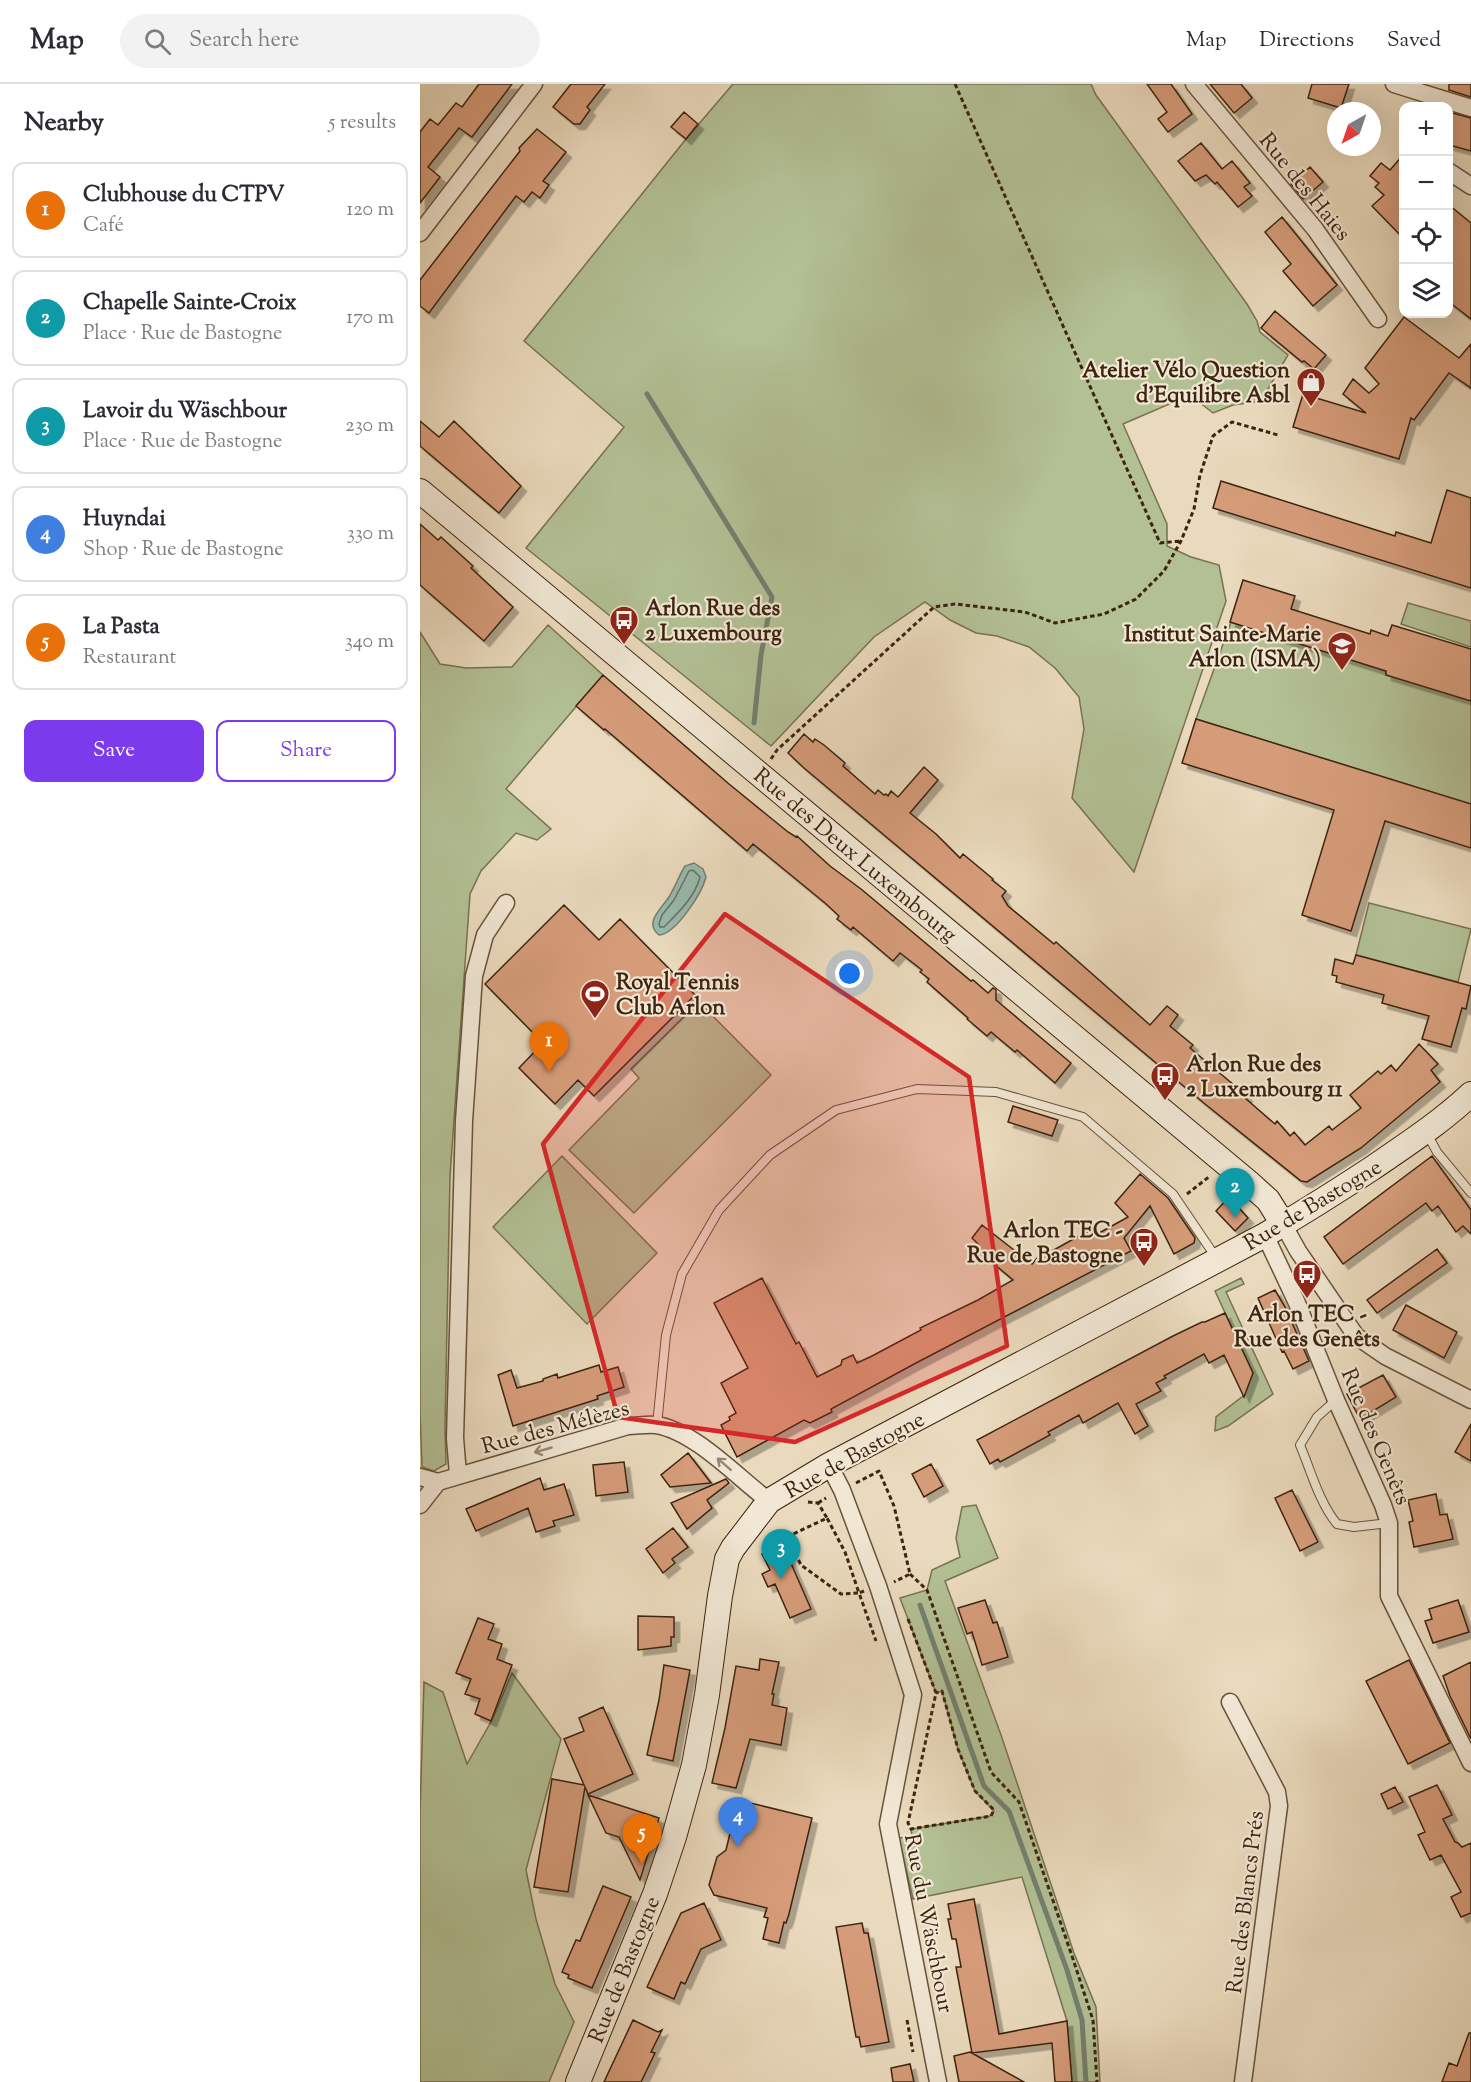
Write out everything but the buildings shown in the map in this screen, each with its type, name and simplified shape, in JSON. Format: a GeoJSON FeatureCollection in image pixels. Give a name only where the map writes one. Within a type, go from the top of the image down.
{"type":"FeatureCollection","features":[{"type":"Feature","properties":{"kind":"main road","name":"Rue des Deux Luxembourg"},"geometry":{"type":"LineString","coordinates":[[420,491],[1268,1200],[1274,1230]]}},
{"type":"Feature","properties":{"kind":"main road","name":"Rue de Bastogne"},"geometry":{"type":"LineString","coordinates":[[578,2082],[655,1894],[674,1837],[698,1742],[707,1695],[727,1559],[747,1528],[769,1501],[829,1465],[1274,1230],[1426,1132],[1471,1094]]}},
{"type":"Feature","properties":{"kind":"street"},"geometry":{"type":"LineString","coordinates":[[420,233],[534,84]]}},
{"type":"Feature","properties":{"kind":"street","name":"Rue des Haies"},"geometry":{"type":"LineString","coordinates":[[1194,84],[1315,229],[1378,319]]}},
{"type":"Feature","properties":{"kind":"street"},"geometry":{"type":"LineString","coordinates":[[1394,84],[1471,108]]}},
{"type":"Feature","properties":{"kind":"street"},"geometry":{"type":"LineString","coordinates":[[1453,174],[1471,186]]}},
{"type":"Feature","properties":{"kind":"street"},"geometry":{"type":"LineString","coordinates":[[458,1475],[455,1438],[464,1144],[474,976],[485,935],[506,903]]}},
{"type":"Feature","properties":{"kind":"street"},"geometry":{"type":"LineString","coordinates":[[1274,1230],[1356,1336],[1385,1356],[1471,1400]]}},
{"type":"Feature","properties":{"kind":"street","name":"Rue des Genêts"},"geometry":{"type":"LineString","coordinates":[[1274,1230],[1297,1303],[1389,1523],[1389,1596],[1471,1763]]}},
{"type":"Feature","properties":{"kind":"street","name":"Rue des Mélèzes"},"geometry":{"type":"LineString","coordinates":[[438,1482],[628,1426],[657,1425],[685,1436],[709,1451],[769,1501]]}},
{"type":"Feature","properties":{"kind":"street","name":"Rue du Wäschbour"},"geometry":{"type":"LineString","coordinates":[[829,1465],[842,1490],[878,1586],[914,1695],[888,1824],[938,2082]]}},
{"type":"Feature","properties":{"kind":"street"},"geometry":{"type":"LineString","coordinates":[[420,1477],[438,1482],[420,1505]]}},
{"type":"Feature","properties":{"kind":"street","name":"Rue des Blancs Prés"},"geometry":{"type":"LineString","coordinates":[[1230,1702],[1277,1792],[1279,1806],[1243,2082]]}},
{"type":"Feature","properties":{"kind":"lane"},"geometry":{"type":"LineString","coordinates":[[657,1425],[666,1335],[682,1274],[687,1264],[719,1210],[770,1155],[836,1110],[917,1089],[996,1092],[1083,1117],[1173,1194],[1217,1259]]}},
{"type":"Feature","properties":{"kind":"lane"},"geometry":{"type":"LineString","coordinates":[[1426,1132],[1437,1152],[1471,1193]]}},
{"type":"Feature","properties":{"kind":"lane"},"geometry":{"type":"LineString","coordinates":[[1336,1400],[1317,1417],[1300,1445],[1313,1477],[1329,1514],[1337,1524],[1354,1527],[1389,1523]]}},
{"type":"Feature","properties":{"kind":"path"},"geometry":{"type":"LineString","coordinates":[[955,84],[1160,543],[1181,541]]}},
{"type":"Feature","properties":{"kind":"path"},"geometry":{"type":"LineString","coordinates":[[761,774],[777,750],[934,607],[955,604],[1025,612],[1055,623],[1104,614],[1136,599],[1164,571],[1181,541],[1194,509],[1200,475],[1213,436],[1232,422],[1278,435]]}},
{"type":"Feature","properties":{"kind":"path"},"geometry":{"type":"LineString","coordinates":[[1178,1202],[1225,1163]]}},
{"type":"Feature","properties":{"kind":"path"},"geometry":{"type":"LineString","coordinates":[[790,1488],[800,1502],[818,1503],[827,1518],[845,1552],[859,1593],[841,1594],[801,1565],[787,1537],[827,1518]]}},
{"type":"Feature","properties":{"kind":"path"},"geometry":{"type":"LineString","coordinates":[[910,1574],[927,1590],[991,1772],[1019,1802],[1093,2020],[1097,2082]]}},
{"type":"Feature","properties":{"kind":"highlighted area"},"geometry":{"type":"Polygon","coordinates":[[[725,914],[969,1077],[1007,1346],[795,1442],[618,1417],[543,1144],[725,914]]]}},
{"type":"Feature","properties":{"kind":"green space"},"geometry":{"type":"Polygon","coordinates":[[[733,84],[1091,84],[1096,95],[1247,304],[1257,321],[1260,332],[1288,355],[1261,401],[1233,405],[1213,413],[1190,395],[1123,424],[1167,524],[1167,546],[1191,557],[1219,565],[1226,601],[1134,872],[1072,798],[1084,729],[1079,697],[1055,668],[1029,647],[997,636],[976,633],[950,620],[925,602],[874,637],[771,746],[526,548],[624,427],[524,341],[733,84]]]}},
{"type":"Feature","properties":{"kind":"green space"},"geometry":{"type":"Polygon","coordinates":[[[1408,603],[1471,621],[1471,647],[1401,624],[1408,603]]]}},
{"type":"Feature","properties":{"kind":"green space"},"geometry":{"type":"Polygon","coordinates":[[[1231,622],[1386,671],[1386,675],[1471,701],[1471,804],[1196,719],[1231,622]]]}},
{"type":"Feature","properties":{"kind":"green space"},"geometry":{"type":"Polygon","coordinates":[[[548,625],[603,675],[506,789],[551,829],[537,840],[516,833],[481,871],[470,894],[450,1176],[446,1464],[434,1471],[422,1467],[420,1412],[420,632],[440,664],[466,668],[512,667],[548,625]]]}},
{"type":"Feature","properties":{"kind":"green space"},"geometry":{"type":"Polygon","coordinates":[[[1369,903],[1471,929],[1458,982],[1356,955],[1369,903]]]}},
{"type":"Feature","properties":{"kind":"green space"},"geometry":{"type":"Polygon","coordinates":[[[699,1002],[771,1075],[634,1213],[569,1150],[639,1078],[631,1069],[699,1002]]]}},
{"type":"Feature","properties":{"kind":"green space"},"geometry":{"type":"Polygon","coordinates":[[[562,1156],[657,1253],[587,1324],[493,1227],[562,1156]]]}},
{"type":"Feature","properties":{"kind":"green space"},"geometry":{"type":"Polygon","coordinates":[[[1241,1278],[1244,1284],[1226,1292],[1273,1394],[1228,1426],[1215,1431],[1216,1417],[1243,1396],[1253,1373],[1215,1291],[1241,1278]]]}},
{"type":"Feature","properties":{"kind":"green space"},"geometry":{"type":"Polygon","coordinates":[[[976,1505],[998,1558],[945,1581],[1001,1735],[1074,1953],[1096,2007],[1100,2082],[1072,2082],[1067,2021],[1022,1877],[913,1899],[899,1838],[912,1836],[911,1829],[990,1816],[994,1811],[975,1791],[958,1749],[942,1691],[936,1693],[900,1598],[927,1590],[932,1570],[960,1557],[956,1538],[962,1507],[976,1505]]]}},
{"type":"Feature","properties":{"kind":"green space"},"geometry":{"type":"Polygon","coordinates":[[[512,1673],[561,1739],[526,1870],[536,1919],[555,1984],[574,2022],[549,2082],[420,2082],[420,1812],[424,1682],[443,1692],[467,1764],[492,1720],[512,1673]]]}},
{"type":"Feature","properties":{"kind":"water"},"geometry":{"type":"Polygon","coordinates":[[[694,863],[703,869],[706,877],[704,884],[687,912],[673,928],[659,935],[653,926],[655,916],[669,897],[685,866],[694,863]]]}},
{"type":"Feature","properties":{"kind":"waterway"},"geometry":{"type":"LineString","coordinates":[[647,394],[772,597],[761,655],[754,723]]}},
{"type":"Feature","properties":{"kind":"waterway"},"geometry":{"type":"LineString","coordinates":[[920,1605],[984,1786],[1009,1811],[1067,1970],[1082,2020],[1086,2082]]}},
{"type":"Feature","properties":{"kind":"place","name":"Atelier Vélo Question d'Equilibre Asbl"},"geometry":{"type":"Point","coordinates":[1311,408]}},
{"type":"Feature","properties":{"kind":"place","name":"Arlon Rue des 2 Luxembourg"},"geometry":{"type":"Point","coordinates":[624,646]}},
{"type":"Feature","properties":{"kind":"place","name":"Institut Sainte-Marie Arlon (ISMA)"},"geometry":{"type":"Point","coordinates":[1342,672]}},
{"type":"Feature","properties":{"kind":"place","name":"Royal Tennis Club Arlon"},"geometry":{"type":"Point","coordinates":[595,1020]}},
{"type":"Feature","properties":{"kind":"place","name":"Clubhouse du CTPV"},"geometry":{"type":"Point","coordinates":[549,1072]}},
{"type":"Feature","properties":{"kind":"place","name":"Arlon Rue des 2 Luxembourg 11"},"geometry":{"type":"Point","coordinates":[1165,1102]}},
{"type":"Feature","properties":{"kind":"place","name":"Chapelle Sainte-Croix"},"geometry":{"type":"Point","coordinates":[1235,1218]}},
{"type":"Feature","properties":{"kind":"place","name":"Arlon TEC - Rue de Bastogne"},"geometry":{"type":"Point","coordinates":[1144,1268]}},
{"type":"Feature","properties":{"kind":"place","name":"Arlon TEC - Rue des Genêts"},"geometry":{"type":"Point","coordinates":[1307,1300]}},
{"type":"Feature","properties":{"kind":"place","name":"Lavoir du Wäschbour"},"geometry":{"type":"Point","coordinates":[781,1579]}},
{"type":"Feature","properties":{"kind":"place","name":"Huyndai"},"geometry":{"type":"Point","coordinates":[738,1847]}},
{"type":"Feature","properties":{"kind":"place","name":"La Pasta"},"geometry":{"type":"Point","coordinates":[642,1864]}}]}
